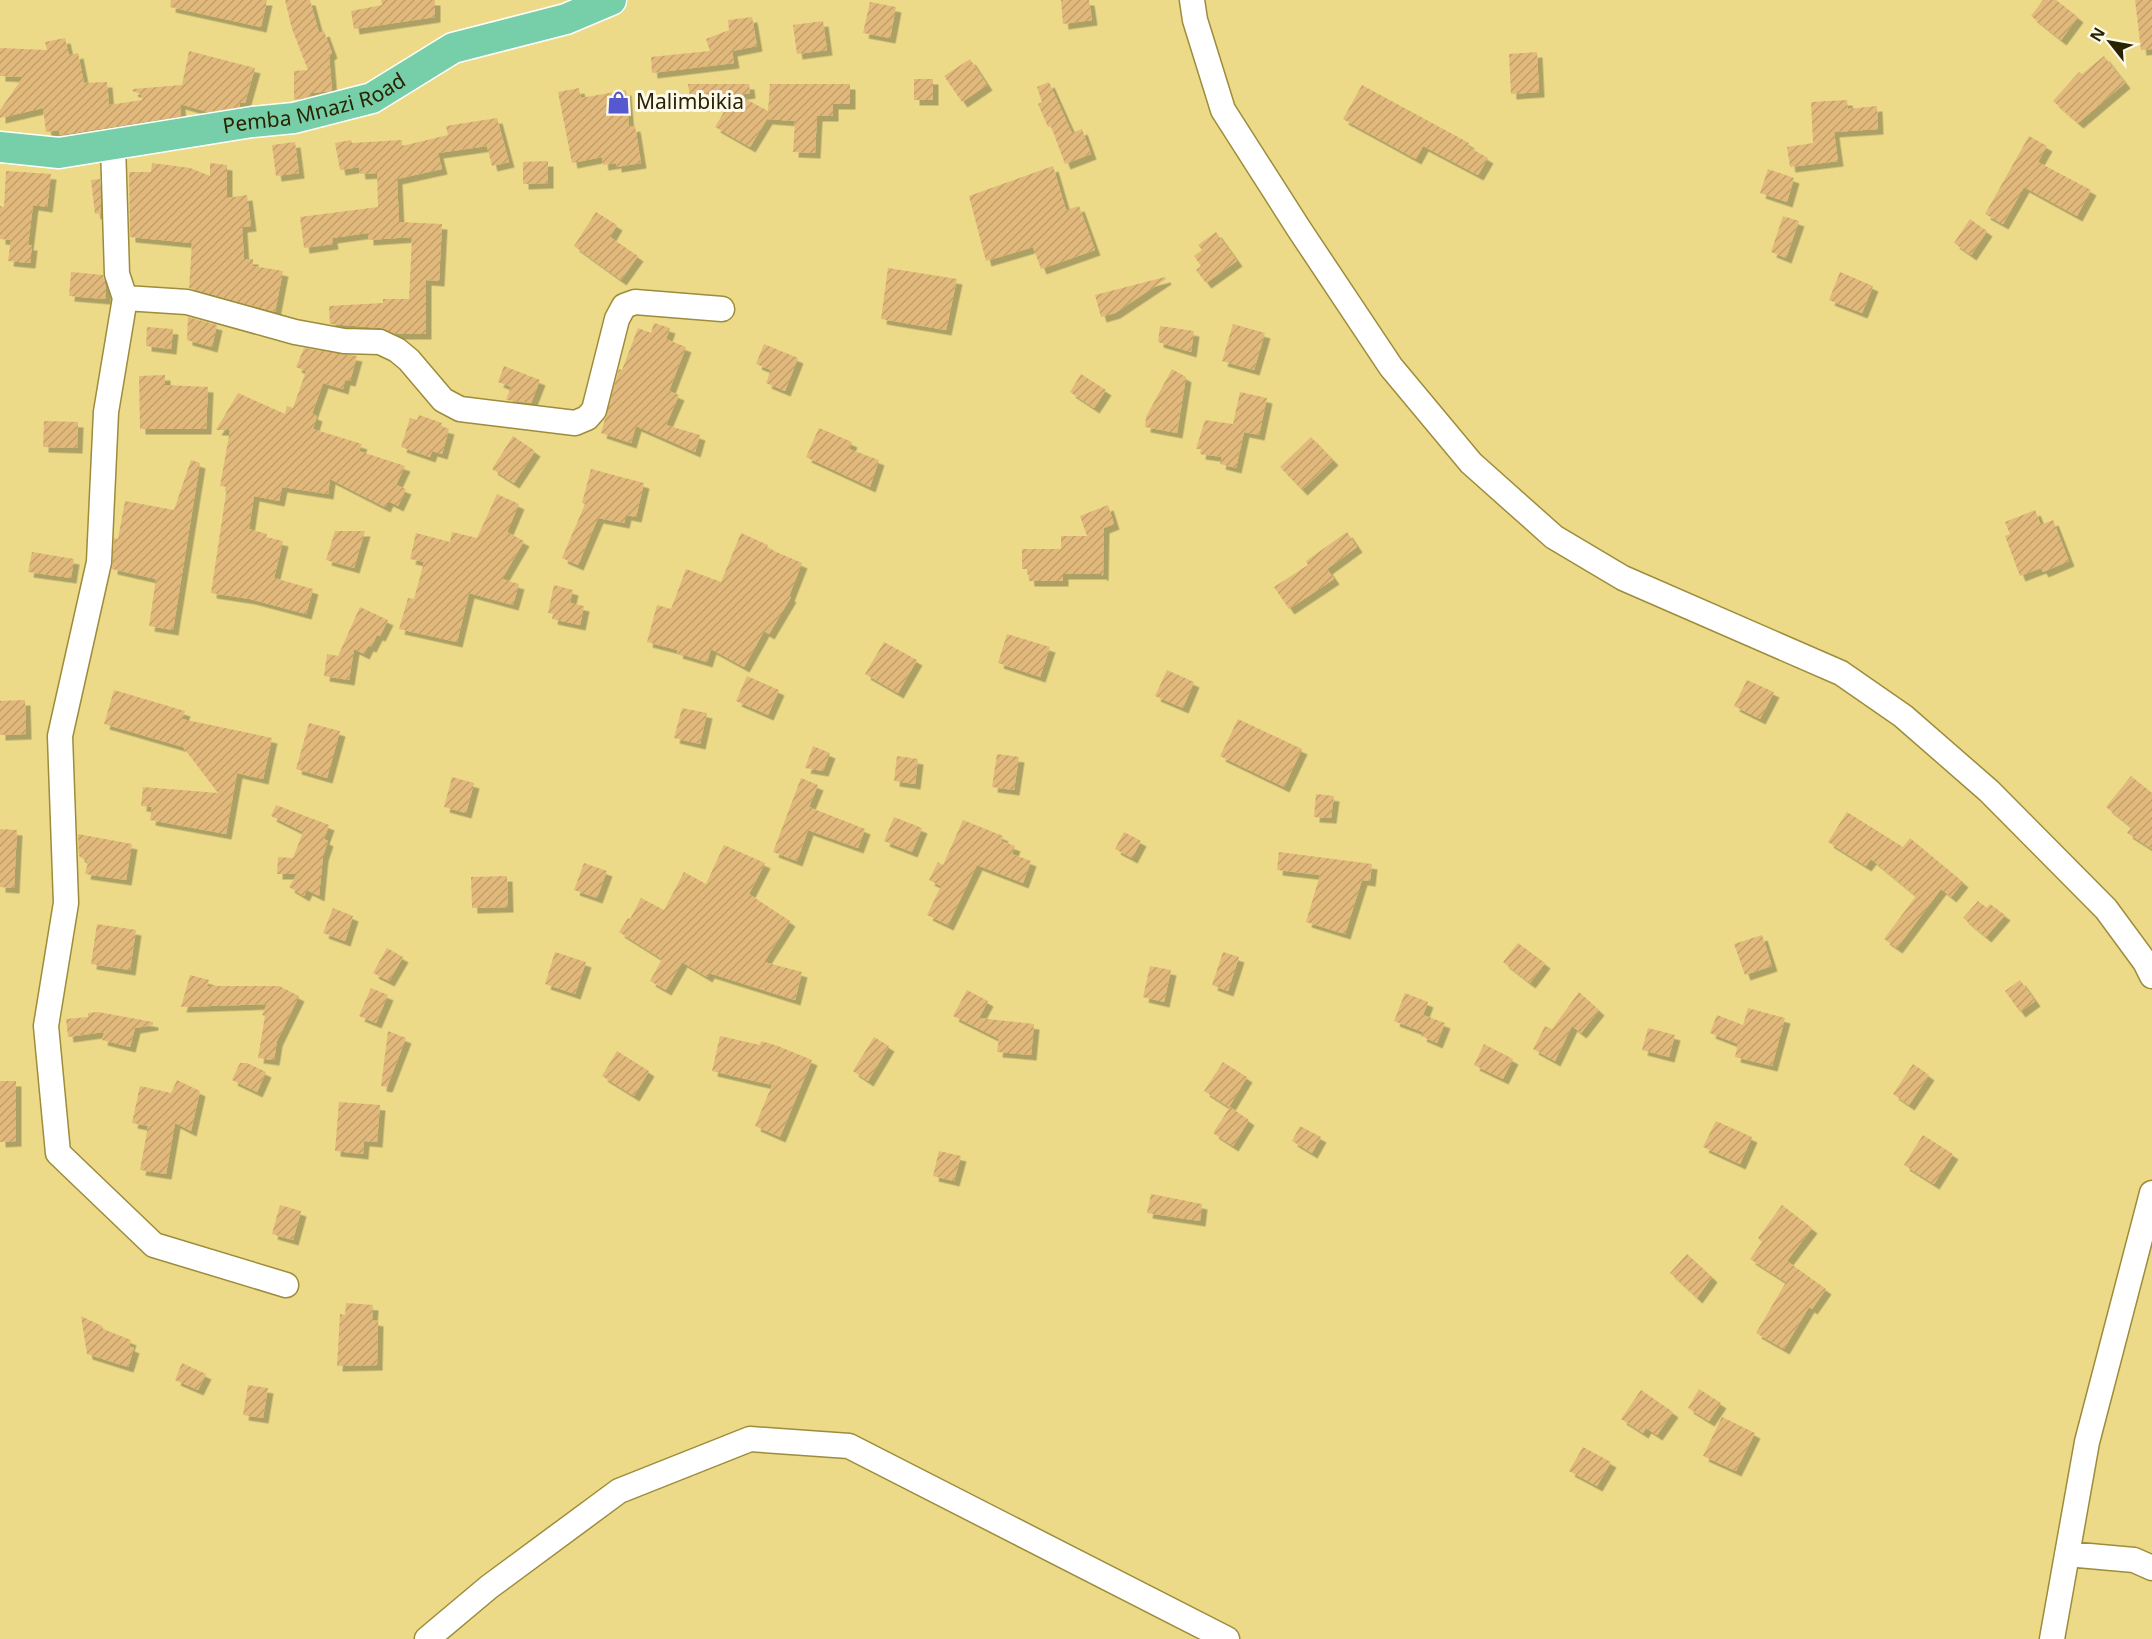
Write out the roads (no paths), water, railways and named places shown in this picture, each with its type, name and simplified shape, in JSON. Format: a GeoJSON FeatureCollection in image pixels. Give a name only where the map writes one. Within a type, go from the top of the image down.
{"type":"FeatureCollection","features":[{"type":"Feature","properties":{"kind":"main road","name":"Pemba Mnazi Road"},"geometry":{"type":"LineString","coordinates":[[0,147],[59,153],[252,122],[294,118],[372,98],[453,48],[566,19],[611,0]]}},
{"type":"Feature","properties":{"kind":"street"},"geometry":{"type":"LineString","coordinates":[[1191,0],[1223,110],[1299,229],[1392,367],[1471,463],[1554,537],[1623,578],[1841,673],[1903,716],[1989,791],[2106,909],[2145,962],[2152,976]]}},
{"type":"Feature","properties":{"kind":"street"},"geometry":{"type":"LineString","coordinates":[[113,146],[117,274],[125,298],[106,412],[99,562],[60,736],[66,903],[46,1026],[58,1153],[154,1245],[286,1285]]}},
{"type":"Feature","properties":{"kind":"street"},"geometry":{"type":"LineString","coordinates":[[125,298],[187,302],[295,332],[344,340],[380,342],[397,350],[409,360],[449,405],[543,421],[575,423],[587,418],[594,410],[618,319],[624,306],[635,302],[722,309]]}},
{"type":"Feature","properties":{"kind":"street"},"geometry":{"type":"LineString","coordinates":[[2052,1639],[2087,1442],[2152,1194]]}},
{"type":"Feature","properties":{"kind":"street"},"geometry":{"type":"LineString","coordinates":[[427,1639],[489,1587],[619,1491],[750,1439],[849,1446],[1227,1639]]}},
{"type":"Feature","properties":{"kind":"street"},"geometry":{"type":"LineString","coordinates":[[2067,1554],[2134,1560],[2152,1568]]}},
{"type":"Feature","properties":{"kind":"place","name":"Malimbikia"},"geometry":{"type":"Point","coordinates":[618,102]}}]}
